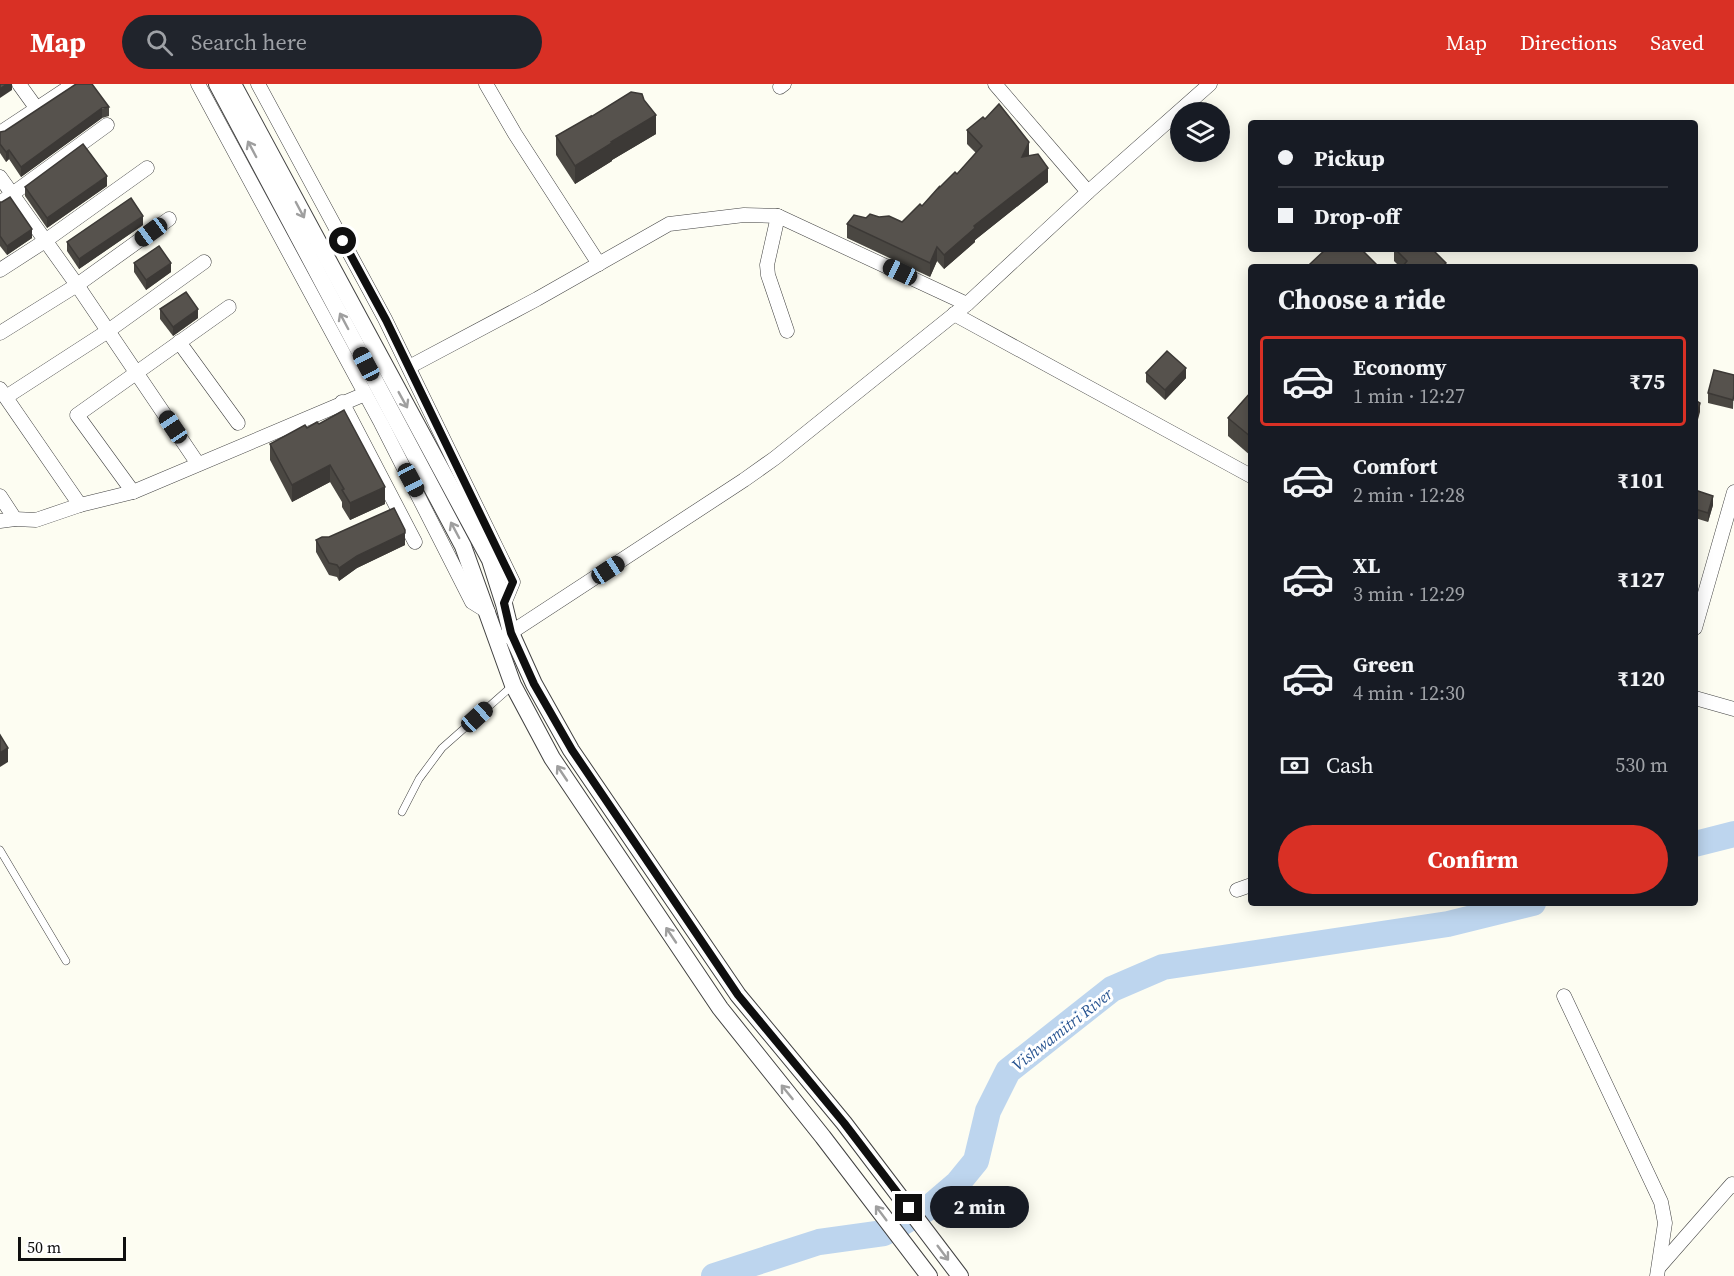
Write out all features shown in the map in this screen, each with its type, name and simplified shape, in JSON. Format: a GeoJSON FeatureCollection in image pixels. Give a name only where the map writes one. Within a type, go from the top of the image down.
{"type":"FeatureCollection","features":[{"type":"Feature","properties":{"kind":"street"},"geometry":{"type":"LineString","coordinates":[[19,84],[37,109]]}},
{"type":"Feature","properties":{"kind":"street"},"geometry":{"type":"LineString","coordinates":[[0,134],[74,84]]}},
{"type":"Feature","properties":{"kind":"street"},"geometry":{"type":"LineString","coordinates":[[198,84],[421,499],[472,602],[488,612]]}},
{"type":"Feature","properties":{"kind":"street"},"geometry":{"type":"LineString","coordinates":[[217,84],[463,546],[488,612],[534,684],[572,750],[731,985],[844,1123],[960,1276]]}},
{"type":"Feature","properties":{"kind":"street"},"geometry":{"type":"LineString","coordinates":[[233,84],[490,560],[504,603],[504,637],[513,685],[552,758],[720,1008],[823,1137],[929,1276]]}},
{"type":"Feature","properties":{"kind":"street"},"geometry":{"type":"LineString","coordinates":[[258,84],[386,320],[513,582],[504,603]]}},
{"type":"Feature","properties":{"kind":"street"},"geometry":{"type":"LineString","coordinates":[[486,84],[515,134],[599,264]]}},
{"type":"Feature","properties":{"kind":"street"},"geometry":{"type":"LineString","coordinates":[[995,84],[1088,192]]}},
{"type":"Feature","properties":{"kind":"street"},"geometry":{"type":"LineString","coordinates":[[504,637],[775,459],[967,304],[1209,84]]}},
{"type":"Feature","properties":{"kind":"street"},"geometry":{"type":"LineString","coordinates":[[0,203],[107,125]]}},
{"type":"Feature","properties":{"kind":"street"},"geometry":{"type":"LineString","coordinates":[[0,270],[45,241],[147,168]]}},
{"type":"Feature","properties":{"kind":"street"},"geometry":{"type":"LineString","coordinates":[[0,177],[77,285],[198,464]]}},
{"type":"Feature","properties":{"kind":"street"},"geometry":{"type":"LineString","coordinates":[[409,367],[669,224],[744,215],[778,216],[967,304]]}},
{"type":"Feature","properties":{"kind":"street"},"geometry":{"type":"LineString","coordinates":[[778,216],[767,265],[768,275],[787,331]]}},
{"type":"Feature","properties":{"kind":"street"},"geometry":{"type":"LineString","coordinates":[[0,333],[77,285],[169,219]]}},
{"type":"Feature","properties":{"kind":"street"},"geometry":{"type":"LineString","coordinates":[[80,505],[3,393],[108,331],[204,262]]}},
{"type":"Feature","properties":{"kind":"street"},"geometry":{"type":"LineString","coordinates":[[134,492],[77,415],[229,307]]}},
{"type":"Feature","properties":{"kind":"street"},"geometry":{"type":"LineString","coordinates":[[954,315],[1248,474]]}},
{"type":"Feature","properties":{"kind":"street"},"geometry":{"type":"LineString","coordinates":[[179,342],[238,423]]}},
{"type":"Feature","properties":{"kind":"street"},"geometry":{"type":"LineString","coordinates":[[0,521],[36,520],[80,505],[134,492],[365,394]]}},
{"type":"Feature","properties":{"kind":"street"},"geometry":{"type":"LineString","coordinates":[[342,402],[393,511],[415,542]]}},
{"type":"Feature","properties":{"kind":"street"},"geometry":{"type":"LineString","coordinates":[[1698,614],[1734,492]]}},
{"type":"Feature","properties":{"kind":"street"},"geometry":{"type":"LineString","coordinates":[[0,496],[15,519]]}},
{"type":"Feature","properties":{"kind":"street"},"geometry":{"type":"LineString","coordinates":[[393,511],[421,499]]}},
{"type":"Feature","properties":{"kind":"street"},"geometry":{"type":"LineString","coordinates":[[1698,699],[1734,709]]}},
{"type":"Feature","properties":{"kind":"street"},"geometry":{"type":"LineString","coordinates":[[1237,890],[1248,886]]}},
{"type":"Feature","properties":{"kind":"street"},"geometry":{"type":"LineString","coordinates":[[1564,996],[1661,1202],[1665,1223],[1658,1272]]}},
{"type":"Feature","properties":{"kind":"street"},"geometry":{"type":"LineString","coordinates":[[1658,1272],[1731,1184]]}},
{"type":"Feature","properties":{"kind":"lane"},"geometry":{"type":"LineString","coordinates":[[402,812],[418,779],[442,748],[513,685]]}},
{"type":"Feature","properties":{"kind":"lane"},"geometry":{"type":"LineString","coordinates":[[0,850],[66,961]]}},
{"type":"Feature","properties":{"kind":"building"},"geometry":{"type":"Polygon","coordinates":[[[76,84],[92,84],[109,107],[102,108],[21,167],[9,150],[6,152],[0,144],[0,132],[5,131],[76,84]]]}},
{"type":"Feature","properties":{"kind":"building"},"geometry":{"type":"Polygon","coordinates":[[[631,92],[642,94],[656,115],[575,166],[556,136],[631,92]]]}},
{"type":"Feature","properties":{"kind":"building"},"geometry":{"type":"Polygon","coordinates":[[[999,104],[1029,142],[1022,157],[1038,154],[1048,168],[974,226],[975,228],[944,255],[937,247],[930,263],[847,224],[854,215],[866,218],[870,214],[879,217],[889,216],[902,222],[920,204],[922,206],[955,172],[957,174],[982,146],[967,130],[983,117],[985,119],[999,104]]]}},
{"type":"Feature","properties":{"kind":"building"},"geometry":{"type":"Polygon","coordinates":[[[83,144],[107,176],[47,218],[25,187],[83,144]]]}},
{"type":"Feature","properties":{"kind":"building"},"geometry":{"type":"Polygon","coordinates":[[[10,197],[32,229],[7,246],[0,236],[0,202],[10,197]]]}},
{"type":"Feature","properties":{"kind":"building"},"geometry":{"type":"Polygon","coordinates":[[[131,198],[143,216],[79,259],[67,242],[131,198]]]}},
{"type":"Feature","properties":{"kind":"building"},"geometry":{"type":"Polygon","coordinates":[[[159,246],[171,263],[146,280],[134,263],[159,246]]]}},
{"type":"Feature","properties":{"kind":"building"},"geometry":{"type":"Polygon","coordinates":[[[1323,252],[1364,252],[1376,264],[1310,264],[1323,252]]]}},
{"type":"Feature","properties":{"kind":"building"},"geometry":{"type":"Polygon","coordinates":[[[1398,252],[1435,252],[1446,263],[1404,264],[1407,261],[1398,252]]]}},
{"type":"Feature","properties":{"kind":"building"},"geometry":{"type":"Polygon","coordinates":[[[186,292],[198,309],[173,327],[160,309],[186,292]]]}},
{"type":"Feature","properties":{"kind":"building"},"geometry":{"type":"Polygon","coordinates":[[[1167,351],[1186,368],[1165,390],[1146,373],[1167,351]]]}},
{"type":"Feature","properties":{"kind":"building"},"geometry":{"type":"Polygon","coordinates":[[[1714,370],[1734,375],[1733,400],[1708,393],[1714,370]]]}},
{"type":"Feature","properties":{"kind":"building"},"geometry":{"type":"Polygon","coordinates":[[[1248,395],[1248,435],[1228,418],[1248,395]]]}},
{"type":"Feature","properties":{"kind":"building"},"geometry":{"type":"Polygon","coordinates":[[[344,410],[385,487],[350,503],[330,465],[292,485],[270,444],[305,425],[307,428],[317,422],[319,424],[344,410]]]}},
{"type":"Feature","properties":{"kind":"building"},"geometry":{"type":"Polygon","coordinates":[[[1698,491],[1713,496],[1708,513],[1698,510],[1698,491]]]}},
{"type":"Feature","properties":{"kind":"building"},"geometry":{"type":"Polygon","coordinates":[[[394,508],[405,533],[357,556],[339,568],[329,563],[316,540],[329,537],[394,508]]]}},
{"type":"Feature","properties":{"kind":"building"},"geometry":{"type":"Polygon","coordinates":[[[0,735],[8,748],[0,753],[0,735]]]}},
{"type":"Feature","properties":{"kind":"waterway","name":"Vishwamitri River"},"geometry":{"type":"LineString","coordinates":[[1698,843],[1734,834]]}},
{"type":"Feature","properties":{"kind":"waterway","name":"Vishwamitri River"},"geometry":{"type":"LineString","coordinates":[[714,1276],[819,1242],[884,1233],[930,1207],[958,1183],[976,1161],[988,1111],[1008,1071],[1112,989],[1163,967],[1448,924],[1521,906]]}},
{"type":"Feature","properties":{"kind":"route"},"geometry":{"type":"LineString","coordinates":[[343,241],[386,320],[513,582],[504,603],[511,633],[534,684],[572,750],[738,995],[844,1123],[909,1208]]}}]}
